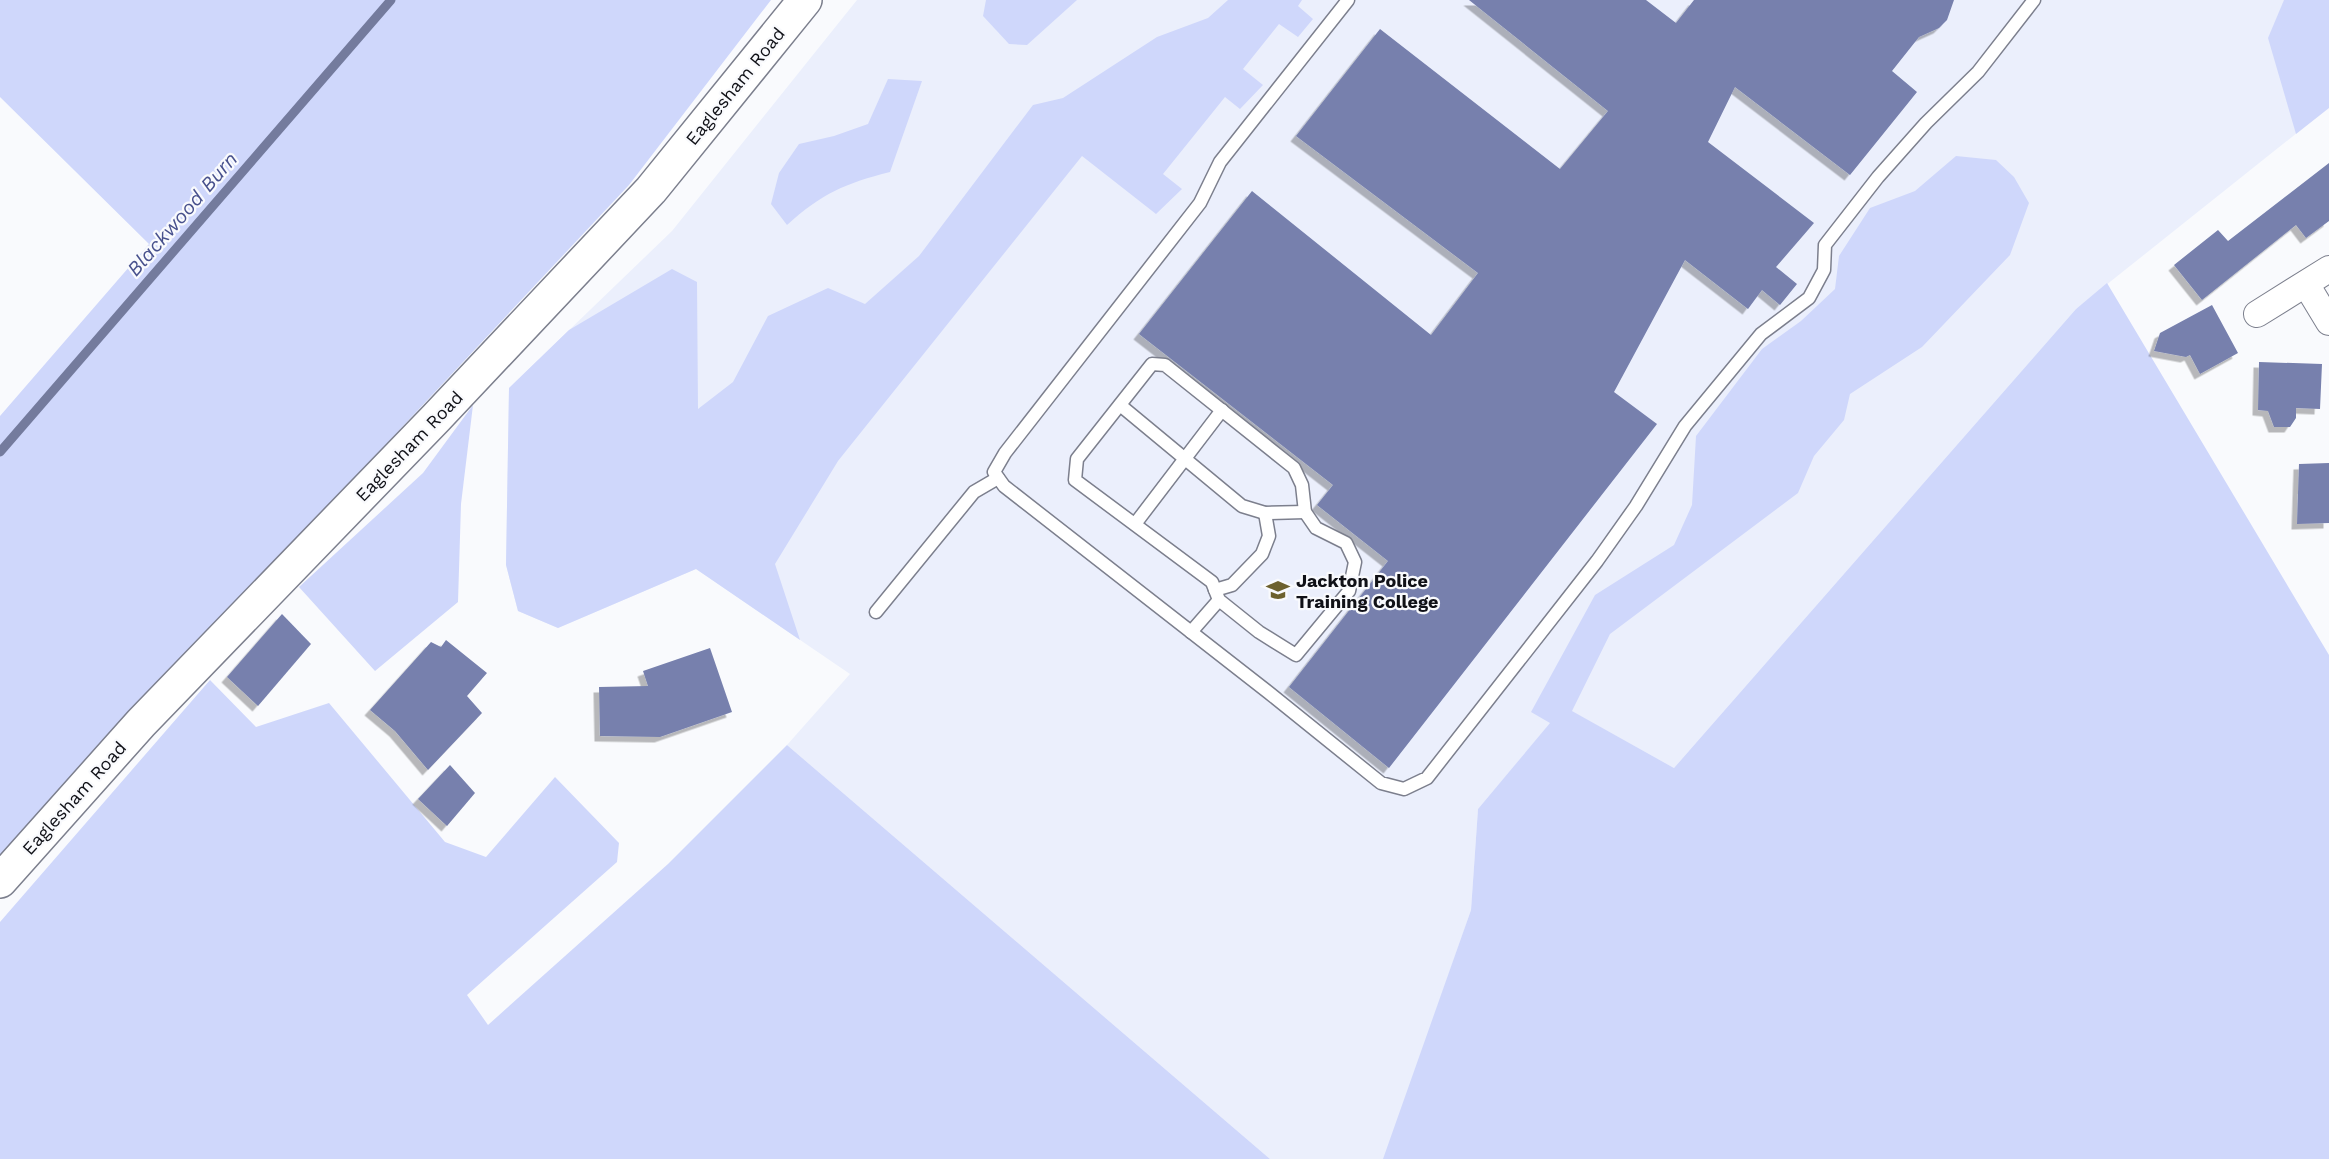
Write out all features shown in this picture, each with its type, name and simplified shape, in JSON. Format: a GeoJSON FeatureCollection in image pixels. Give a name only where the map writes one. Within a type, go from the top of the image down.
{"type":"FeatureCollection","features":[{"type":"Feature","properties":{"kind":"main road","name":"Eaglesham Road"},"geometry":{"type":"LineString","coordinates":[[0,881],[141,723],[436,418],[651,190],[806,0]]}},
{"type":"Feature","properties":{"kind":"street"},"geometry":{"type":"LineString","coordinates":[[2257,314],[2329,269]]}},
{"type":"Feature","properties":{"kind":"street"},"geometry":{"type":"LineString","coordinates":[[2306,284],[2329,322]]}},
{"type":"Feature","properties":{"kind":"lane"},"geometry":{"type":"LineString","coordinates":[[1348,0],[1220,162],[1200,203],[1005,453],[994,472],[1004,486],[1381,783],[1404,789],[1427,778],[1597,561],[1636,506],[1685,426],[1761,334],[1809,298],[1824,270],[1826,245],[1871,186],[1926,123],[1978,72],[2034,0]]}},
{"type":"Feature","properties":{"kind":"lane"},"geometry":{"type":"LineString","coordinates":[[1152,364],[1166,364],[1294,468],[1302,485],[1305,512],[1316,528],[1346,543],[1355,562],[1349,591],[1296,655],[1259,632],[1217,595],[1212,582],[1075,480],[1077,459],[1120,405],[1152,364]]}},
{"type":"Feature","properties":{"kind":"lane"},"geometry":{"type":"LineString","coordinates":[[1120,405],[1242,506],[1265,513],[1305,512]]}},
{"type":"Feature","properties":{"kind":"lane"},"geometry":{"type":"LineString","coordinates":[[1135,524],[1222,410]]}},
{"type":"Feature","properties":{"kind":"lane"},"geometry":{"type":"LineString","coordinates":[[876,612],[974,492],[998,478]]}},
{"type":"Feature","properties":{"kind":"lane"},"geometry":{"type":"LineString","coordinates":[[1191,632],[1217,595],[1232,585],[1262,554],[1269,536],[1265,513]]}},
{"type":"Feature","properties":{"kind":"shaded area"},"geometry":{"type":"Polygon","coordinates":[[[0,0],[771,0],[629,185],[0,856],[0,416],[149,244],[0,97],[0,0]]]}},
{"type":"Feature","properties":{"kind":"shaded area","name":"Jackton Police Training College"},"geometry":{"type":"Polygon","coordinates":[[[857,0],[2315,0],[2322,113],[2076,309],[1674,768],[1564,707],[1478,809],[1471,910],[1386,1155],[1383,1159],[1270,1159],[787,745],[850,674],[696,569],[558,628],[518,611],[506,565],[509,388],[672,231],[857,0]]]}},
{"type":"Feature","properties":{"kind":"shaded area"},"geometry":{"type":"Polygon","coordinates":[[[986,0],[1077,0],[1027,45],[1009,44],[983,16],[986,0]]]}},
{"type":"Feature","properties":{"kind":"shaded area"},"geometry":{"type":"Polygon","coordinates":[[[1228,0],[1302,0],[1298,6],[1313,19],[1298,37],[1279,24],[1243,69],[1263,85],[1240,109],[1225,97],[1163,174],[1182,189],[1156,214],[1082,156],[838,461],[775,564],[800,640],[696,569],[558,628],[518,611],[506,565],[509,388],[569,330],[672,269],[697,282],[698,409],[733,382],[768,316],[828,288],[865,304],[919,256],[1033,105],[1063,98],[1157,37],[1208,18],[1228,0]]]}},
{"type":"Feature","properties":{"kind":"shaded area"},"geometry":{"type":"Polygon","coordinates":[[[2284,0],[2329,0],[2329,108],[2296,134],[2268,38],[2284,0]]]}},
{"type":"Feature","properties":{"kind":"shaded area"},"geometry":{"type":"Polygon","coordinates":[[[888,79],[922,81],[890,172],[835,191],[811,205],[787,225],[771,204],[779,173],[799,144],[834,136],[868,124],[888,79]]]}},
{"type":"Feature","properties":{"kind":"shaded area"},"geometry":{"type":"Polygon","coordinates":[[[1956,156],[1996,160],[2014,177],[2029,203],[2010,255],[1922,347],[1850,394],[1844,420],[1814,456],[1798,493],[1610,634],[1572,711],[1674,768],[2076,309],[2107,283],[2329,655],[2329,1159],[1383,1159],[1471,910],[1478,809],[1550,723],[1531,712],[1595,595],[1674,545],[1692,505],[1696,436],[1762,349],[1801,321],[1835,289],[1839,256],[1870,208],[1915,191],[1956,156]]]}},
{"type":"Feature","properties":{"kind":"shaded area"},"geometry":{"type":"Polygon","coordinates":[[[473,405],[461,504],[458,602],[375,671],[299,587],[423,473],[473,405]]]}},
{"type":"Feature","properties":{"kind":"shaded area"},"geometry":{"type":"Polygon","coordinates":[[[210,680],[256,727],[329,703],[445,842],[486,857],[555,777],[619,843],[617,862],[467,995],[488,1025],[668,864],[787,745],[1270,1159],[0,1159],[0,922],[210,680]]]}},
{"type":"Feature","properties":{"kind":"building","name":"Jackton Police Training College"},"geometry":{"type":"Polygon","coordinates":[[[1469,0],[1646,0],[1676,23],[1694,0],[1954,0],[1947,20],[1939,28],[1919,37],[1892,71],[1917,92],[1850,175],[1735,87],[1708,142],[1814,223],[1776,267],[1797,284],[1780,305],[1762,290],[1748,309],[1685,260],[1614,392],[1657,424],[1389,768],[1289,687],[1388,561],[1317,505],[1333,485],[1139,334],[1252,191],[1431,335],[1478,273],[1296,136],[1380,29],[1560,169],[1608,111],[1469,0]]]}},
{"type":"Feature","properties":{"kind":"building"},"geometry":{"type":"Polygon","coordinates":[[[2329,163],[2329,221],[2306,238],[2296,225],[2202,300],[2174,265],[2218,230],[2228,241],[2329,163]]]}},
{"type":"Feature","properties":{"kind":"building"},"geometry":{"type":"Polygon","coordinates":[[[2212,305],[2238,353],[2200,374],[2190,355],[2186,357],[2154,351],[2160,333],[2212,305]]]}},
{"type":"Feature","properties":{"kind":"building"},"geometry":{"type":"Polygon","coordinates":[[[2259,362],[2322,364],[2320,409],[2296,408],[2296,418],[2290,427],[2274,427],[2268,411],[2258,410],[2259,362]]]}},
{"type":"Feature","properties":{"kind":"building"},"geometry":{"type":"Polygon","coordinates":[[[2329,463],[2329,523],[2297,524],[2299,464],[2329,463]]]}},
{"type":"Feature","properties":{"kind":"building"},"geometry":{"type":"Polygon","coordinates":[[[282,614],[311,644],[258,706],[227,677],[282,614]]]}},
{"type":"Feature","properties":{"kind":"building"},"geometry":{"type":"Polygon","coordinates":[[[446,640],[487,673],[467,696],[482,713],[428,770],[395,731],[370,710],[431,642],[441,647],[446,640]]]}},
{"type":"Feature","properties":{"kind":"building"},"geometry":{"type":"Polygon","coordinates":[[[710,648],[732,712],[660,737],[600,736],[599,687],[648,686],[643,671],[710,648]]]}},
{"type":"Feature","properties":{"kind":"building"},"geometry":{"type":"Polygon","coordinates":[[[450,765],[475,793],[447,826],[418,799],[450,765]]]}},
{"type":"Feature","properties":{"kind":"waterway","name":"Blackwood Burn"},"geometry":{"type":"LineString","coordinates":[[0,452],[391,0]]}},
{"type":"Feature","properties":{"kind":"place","name":"Jackton Police Training College"},"geometry":{"type":"Point","coordinates":[1278,590]}}]}
